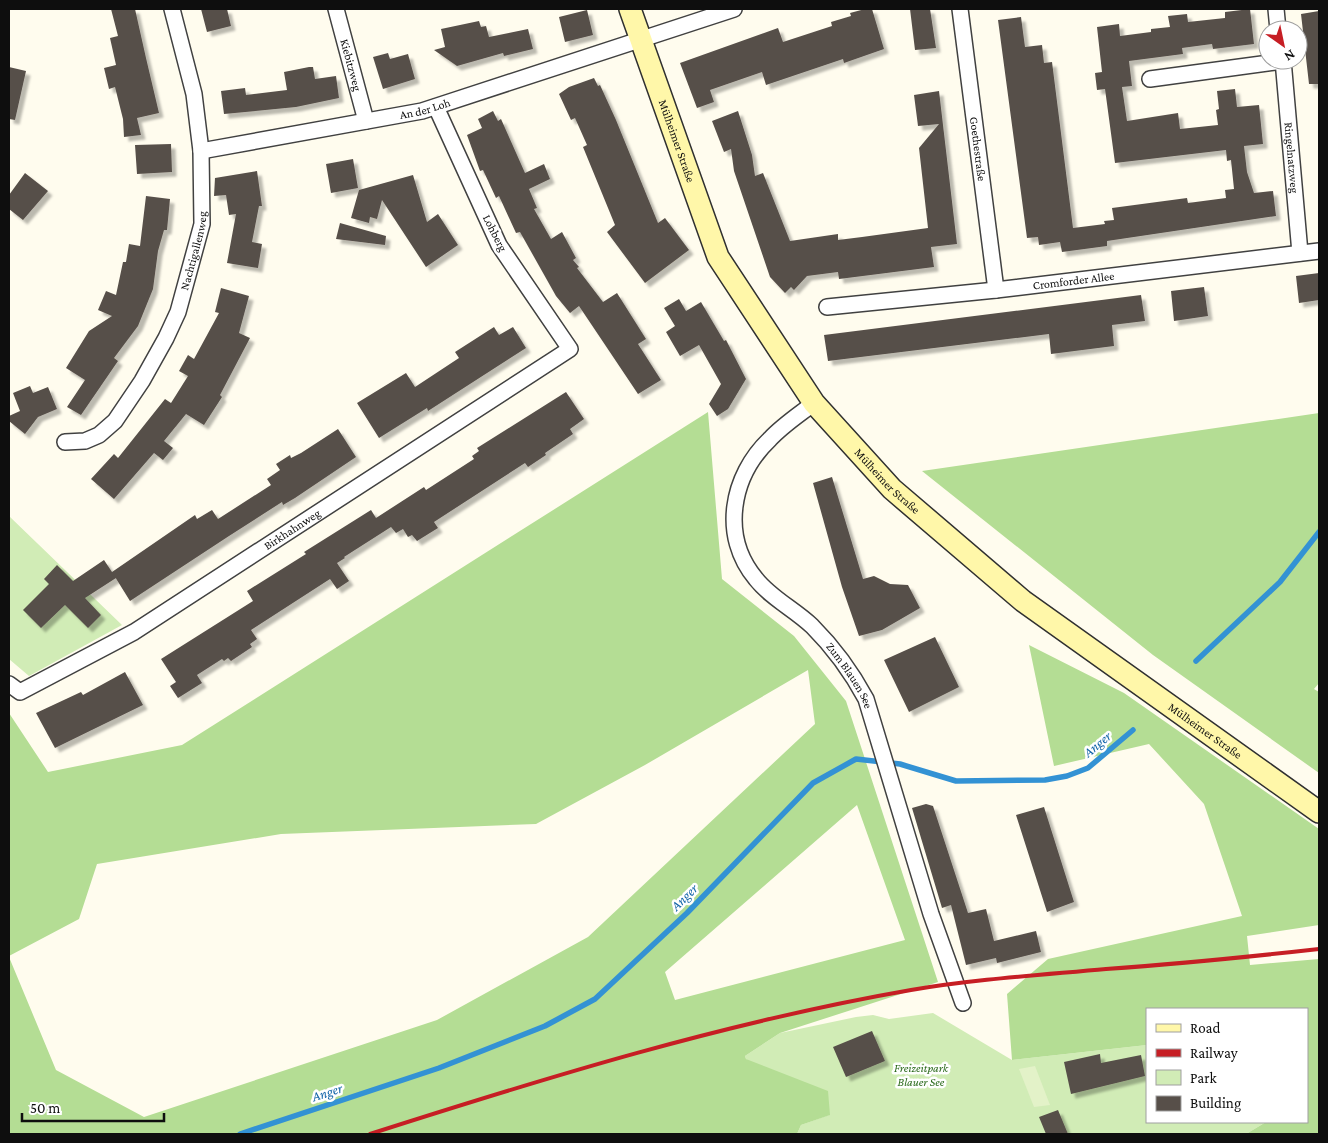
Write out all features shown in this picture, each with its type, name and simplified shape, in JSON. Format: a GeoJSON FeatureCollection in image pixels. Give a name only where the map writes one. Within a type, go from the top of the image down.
{"type":"FeatureCollection","features":[{"type":"Feature","properties":{"kind":"main road","name":"Mülheimer Straße"},"geometry":{"type":"LineString","coordinates":[[630,9],[718,257],[814,403],[892,489],[1010,590],[1319,812]]}},
{"type":"Feature","properties":{"kind":"street","name":"Nachtigallenweg"},"geometry":{"type":"LineString","coordinates":[[65,442],[85,441],[99,435],[115,421],[166,338],[178,312],[202,224],[201,151],[194,94],[172,9]]}},
{"type":"Feature","properties":{"kind":"street","name":"Kiebitzweg"},"geometry":{"type":"LineString","coordinates":[[336,9],[366,121]]}},
{"type":"Feature","properties":{"kind":"street","name":"An der Loh"},"geometry":{"type":"LineString","coordinates":[[201,151],[436,107],[734,9]]}},
{"type":"Feature","properties":{"kind":"street","name":"Goethestraße"},"geometry":{"type":"LineString","coordinates":[[960,9],[996,290]]}},
{"type":"Feature","properties":{"kind":"street","name":"Ringelnatzweg"},"geometry":{"type":"LineString","coordinates":[[1150,79],[1258,64]]}},
{"type":"Feature","properties":{"kind":"street","name":"Ringelnatzweg"},"geometry":{"type":"LineString","coordinates":[[1284,70],[1300,253]]}},
{"type":"Feature","properties":{"kind":"street","name":"Lohberg"},"geometry":{"type":"LineString","coordinates":[[436,107],[499,245],[570,349]]}},
{"type":"Feature","properties":{"kind":"street","name":"Cromforder Allee"},"geometry":{"type":"LineString","coordinates":[[827,307],[996,290],[1319,251]]}},
{"type":"Feature","properties":{"kind":"street","name":"Birkhahnweg"},"geometry":{"type":"LineString","coordinates":[[9,684],[20,692],[134,632],[570,349]]}},
{"type":"Feature","properties":{"kind":"street","name":"Zum Blauen See"},"geometry":{"type":"LineString","coordinates":[[814,403],[770,438],[746,469],[738,488],[733,511],[738,548],[756,580],[811,626],[857,682],[866,699],[931,914],[963,1003]]}},
{"type":"Feature","properties":{"kind":"green space"},"geometry":{"type":"Polygon","coordinates":[[[708,412],[722,579],[794,636],[846,701],[938,982],[780,1033],[745,1056],[746,1059],[828,1091],[830,1115],[801,1125],[797,1134],[9,1134],[9,957],[56,1070],[144,1117],[437,1020],[588,937],[815,724],[808,670],[645,765],[536,824],[281,834],[97,864],[79,919],[9,956],[9,713],[48,772],[182,745],[708,412]],[[857,805],[665,972],[675,1000],[905,940],[857,805]]]}},
{"type":"Feature","properties":{"kind":"green space"},"geometry":{"type":"Polygon","coordinates":[[[1319,413],[1319,683],[1314,689],[1319,692],[1319,773],[1153,655],[922,471],[1319,413]]]}},
{"type":"Feature","properties":{"kind":"green space"},"geometry":{"type":"Polygon","coordinates":[[[9,516],[122,625],[29,676],[9,659],[9,516]]]}},
{"type":"Feature","properties":{"kind":"green space"},"geometry":{"type":"Polygon","coordinates":[[[1029,645],[1124,693],[1319,829],[1319,925],[1247,936],[1250,965],[1319,959],[1319,1134],[1246,1134],[1264,1123],[1308,1123],[1308,1008],[1146,1008],[1146,1045],[1012,1060],[1007,994],[1048,959],[1242,916],[1204,804],[1149,744],[1054,766],[1029,645]]]}},
{"type":"Feature","properties":{"kind":"green space","name":"Freizeitpark Blauer See"},"geometry":{"type":"Polygon","coordinates":[[[933,1013],[1012,1060],[1146,1045],[1146,1123],[1264,1123],[1246,1134],[797,1134],[801,1125],[829,1115],[746,1059],[745,1056],[780,1033],[856,1017],[873,1015],[889,1019],[933,1013]]]}},
{"type":"Feature","properties":{"kind":"green space"},"geometry":{"type":"Polygon","coordinates":[[[1035,1066],[1050,1105],[1034,1107],[1019,1069],[1035,1066]]]}},
{"type":"Feature","properties":{"kind":"building"},"geometry":{"type":"Polygon","coordinates":[[[111,9],[135,9],[159,113],[137,118],[141,135],[124,137],[123,119],[115,87],[109,89],[104,68],[116,65],[110,38],[118,36],[111,9]]]}},
{"type":"Feature","properties":{"kind":"building"},"geometry":{"type":"Polygon","coordinates":[[[201,9],[227,9],[231,26],[207,32],[201,9]]]}},
{"type":"Feature","properties":{"kind":"building"},"geometry":{"type":"Polygon","coordinates":[[[872,9],[884,49],[844,63],[843,59],[766,85],[762,72],[710,90],[714,102],[697,108],[680,63],[778,28],[783,42],[832,26],[831,22],[851,16],[850,13],[872,9]]]}},
{"type":"Feature","properties":{"kind":"building"},"geometry":{"type":"Polygon","coordinates":[[[910,9],[930,9],[936,48],[915,50],[910,9]]]}},
{"type":"Feature","properties":{"kind":"building"},"geometry":{"type":"Polygon","coordinates":[[[1250,9],[1254,44],[1213,49],[1212,44],[1182,48],[1183,54],[1129,61],[1132,86],[1122,87],[1127,121],[1178,113],[1180,129],[1218,125],[1216,110],[1219,109],[1217,91],[1235,89],[1237,107],[1259,105],[1263,144],[1244,146],[1247,172],[1254,193],[1273,191],[1276,216],[1107,241],[1107,246],[1062,252],[1060,242],[1039,245],[1038,237],[1027,238],[998,20],[1021,17],[1025,47],[1042,45],[1044,63],[1052,62],[1073,228],[1105,224],[1104,221],[1114,220],[1112,208],[1187,198],[1188,203],[1226,198],[1225,190],[1234,189],[1231,160],[1227,161],[1226,150],[1115,163],[1105,89],[1097,90],[1095,73],[1102,72],[1097,27],[1119,24],[1120,36],[1151,32],[1151,29],[1170,27],[1168,16],[1187,14],[1188,22],[1225,18],[1225,12],[1250,9]]]}},
{"type":"Feature","properties":{"kind":"building"},"geometry":{"type":"Polygon","coordinates":[[[587,10],[593,35],[565,42],[559,17],[587,10]]]}},
{"type":"Feature","properties":{"kind":"building"},"geometry":{"type":"Polygon","coordinates":[[[1319,11],[1319,84],[1309,84],[1308,20],[1302,20],[1301,14],[1319,11]]]}},
{"type":"Feature","properties":{"kind":"building"},"geometry":{"type":"Polygon","coordinates":[[[479,21],[481,27],[486,26],[489,37],[528,29],[533,49],[504,56],[503,53],[457,66],[434,50],[445,47],[441,29],[479,21]]]}},
{"type":"Feature","properties":{"kind":"building"},"geometry":{"type":"Polygon","coordinates":[[[388,53],[390,59],[408,54],[415,79],[383,89],[373,57],[388,53]]]}},
{"type":"Feature","properties":{"kind":"building"},"geometry":{"type":"Polygon","coordinates":[[[9,67],[26,71],[15,120],[9,119],[9,67]]]}},
{"type":"Feature","properties":{"kind":"building"},"geometry":{"type":"Polygon","coordinates":[[[313,67],[315,79],[336,76],[339,98],[296,107],[224,114],[221,91],[245,88],[246,95],[287,90],[284,72],[313,67]]]}},
{"type":"Feature","properties":{"kind":"building"},"geometry":{"type":"Polygon","coordinates":[[[594,78],[598,86],[600,85],[616,120],[658,223],[665,218],[689,250],[645,283],[607,232],[615,225],[583,147],[587,145],[575,118],[571,120],[559,94],[569,87],[594,78]]]}},
{"type":"Feature","properties":{"kind":"building"},"geometry":{"type":"Polygon","coordinates":[[[939,91],[957,244],[931,247],[934,267],[839,279],[838,272],[807,276],[794,290],[791,287],[785,293],[770,277],[734,171],[731,149],[724,152],[712,121],[738,111],[752,155],[755,176],[763,173],[790,241],[838,234],[838,240],[862,237],[928,228],[919,148],[939,124],[918,126],[914,95],[939,91]]]}},
{"type":"Feature","properties":{"kind":"building"},"geometry":{"type":"Polygon","coordinates":[[[493,111],[498,121],[501,119],[525,173],[544,164],[550,179],[529,189],[537,208],[534,209],[551,239],[562,232],[576,258],[573,260],[579,267],[577,268],[603,302],[617,293],[646,339],[638,344],[661,380],[638,394],[579,306],[570,313],[556,296],[520,232],[516,233],[499,196],[496,198],[483,170],[480,171],[467,135],[482,128],[478,119],[493,111]]]}},
{"type":"Feature","properties":{"kind":"building"},"geometry":{"type":"Polygon","coordinates":[[[171,144],[172,172],[137,174],[135,145],[171,144]]]}},
{"type":"Feature","properties":{"kind":"building"},"geometry":{"type":"Polygon","coordinates":[[[353,159],[358,188],[331,193],[326,164],[353,159]]]}},
{"type":"Feature","properties":{"kind":"building"},"geometry":{"type":"Polygon","coordinates":[[[257,171],[262,206],[259,206],[252,242],[262,244],[258,268],[227,263],[236,214],[229,215],[226,195],[214,196],[215,178],[257,171]]]}},
{"type":"Feature","properties":{"kind":"building"},"geometry":{"type":"Polygon","coordinates":[[[25,173],[48,191],[23,220],[9,209],[9,195],[25,173]]]}},
{"type":"Feature","properties":{"kind":"building"},"geometry":{"type":"Polygon","coordinates":[[[413,175],[427,222],[438,214],[458,245],[426,267],[382,200],[377,219],[370,217],[369,223],[351,218],[359,190],[413,175]]]}},
{"type":"Feature","properties":{"kind":"building"},"geometry":{"type":"Polygon","coordinates":[[[146,196],[170,199],[167,230],[164,230],[158,251],[153,289],[138,326],[114,358],[118,361],[81,415],[67,407],[85,380],[66,368],[89,331],[112,316],[98,310],[106,291],[116,295],[123,262],[126,262],[129,244],[140,246],[146,196]]]}},
{"type":"Feature","properties":{"kind":"building"},"geometry":{"type":"Polygon","coordinates":[[[340,223],[386,236],[385,245],[336,239],[340,223]]]}},
{"type":"Feature","properties":{"kind":"building"},"geometry":{"type":"Polygon","coordinates":[[[1319,273],[1319,300],[1299,303],[1296,276],[1319,273]]]}},
{"type":"Feature","properties":{"kind":"building"},"geometry":{"type":"Polygon","coordinates":[[[1204,287],[1208,316],[1174,321],[1171,291],[1204,287]]]}},
{"type":"Feature","properties":{"kind":"building"},"geometry":{"type":"Polygon","coordinates":[[[221,288],[249,296],[239,333],[250,338],[220,395],[222,397],[204,425],[186,414],[164,441],[173,448],[163,460],[154,453],[114,499],[91,479],[114,454],[118,458],[165,399],[171,403],[188,376],[179,371],[188,355],[194,359],[219,313],[215,312],[221,288]]]}},
{"type":"Feature","properties":{"kind":"building"},"geometry":{"type":"Polygon","coordinates":[[[1141,295],[1145,321],[1112,325],[1114,346],[1051,354],[1049,334],[828,361],[824,335],[1141,295]]]}},
{"type":"Feature","properties":{"kind":"building"},"geometry":{"type":"Polygon","coordinates":[[[679,299],[686,311],[701,302],[724,341],[726,340],[746,379],[728,409],[717,416],[709,404],[721,384],[699,345],[680,356],[666,332],[675,326],[664,308],[679,299]]]}},
{"type":"Feature","properties":{"kind":"building"},"geometry":{"type":"Polygon","coordinates":[[[494,327],[499,335],[513,327],[526,348],[428,411],[427,408],[379,438],[357,403],[406,373],[415,387],[459,358],[455,352],[494,327]]]}},
{"type":"Feature","properties":{"kind":"building"},"geometry":{"type":"Polygon","coordinates":[[[30,386],[33,393],[48,387],[57,409],[38,417],[25,434],[9,421],[9,416],[20,411],[13,393],[30,386]]]}},
{"type":"Feature","properties":{"kind":"building"},"geometry":{"type":"Polygon","coordinates":[[[566,392],[584,419],[570,429],[573,434],[528,467],[525,463],[434,522],[438,528],[417,541],[412,535],[408,537],[403,529],[396,533],[391,527],[344,557],[337,563],[349,581],[337,589],[330,579],[251,630],[257,639],[250,644],[252,647],[231,661],[228,658],[224,661],[222,659],[197,675],[202,683],[178,698],[170,686],[176,682],[161,659],[253,601],[247,591],[371,510],[376,518],[424,487],[426,490],[474,459],[472,456],[479,451],[477,448],[566,392]]]}},
{"type":"Feature","properties":{"kind":"building"},"geometry":{"type":"Polygon","coordinates":[[[338,429],[356,457],[295,498],[283,505],[282,502],[130,601],[112,572],[195,515],[197,519],[212,510],[218,519],[271,485],[267,479],[280,470],[276,464],[290,455],[291,458],[301,453],[338,429]]]}},
{"type":"Feature","properties":{"kind":"building"},"geometry":{"type":"Polygon","coordinates":[[[832,477],[863,579],[874,576],[890,584],[908,585],[920,608],[882,630],[859,636],[842,587],[813,483],[832,477]]]}},
{"type":"Feature","properties":{"kind":"building"},"geometry":{"type":"Polygon","coordinates":[[[104,560],[116,578],[85,598],[101,615],[88,628],[65,605],[41,628],[23,610],[49,584],[44,579],[57,565],[73,581],[104,560]]]}},
{"type":"Feature","properties":{"kind":"building"},"geometry":{"type":"Polygon","coordinates":[[[935,637],[959,687],[909,712],[884,660],[935,637]]]}},
{"type":"Feature","properties":{"kind":"building"},"geometry":{"type":"Polygon","coordinates":[[[125,672],[143,705],[55,748],[36,713],[81,692],[83,695],[125,672]]]}},
{"type":"Feature","properties":{"kind":"building"},"geometry":{"type":"Polygon","coordinates":[[[926,804],[933,806],[968,913],[986,909],[994,941],[1036,931],[1041,952],[997,963],[996,958],[966,965],[951,905],[942,908],[912,808],[926,804]]]}},
{"type":"Feature","properties":{"kind":"building"},"geometry":{"type":"Polygon","coordinates":[[[1044,807],[1074,902],[1047,912],[1016,815],[1044,807]]]}},
{"type":"Feature","properties":{"kind":"building"},"geometry":{"type":"Polygon","coordinates":[[[872,1031],[885,1061],[846,1077],[833,1047],[872,1031]]]}},
{"type":"Feature","properties":{"kind":"building"},"geometry":{"type":"Polygon","coordinates":[[[1100,1054],[1101,1063],[1141,1055],[1145,1076],[1071,1094],[1064,1062],[1100,1054]]]}},
{"type":"Feature","properties":{"kind":"building"},"geometry":{"type":"Polygon","coordinates":[[[1058,1110],[1068,1134],[1046,1134],[1039,1117],[1058,1110]]]}},
{"type":"Feature","properties":{"kind":"waterway","name":"Anger"},"geometry":{"type":"LineString","coordinates":[[1196,661],[1280,582],[1319,532]]}},
{"type":"Feature","properties":{"kind":"waterway","name":"Anger"},"geometry":{"type":"LineString","coordinates":[[240,1134],[439,1068],[545,1026],[595,999],[687,913],[813,783],[856,759],[900,764],[956,781],[1045,780],[1067,776],[1088,768],[1133,730]]}},
{"type":"Feature","properties":{"kind":"railway"},"geometry":{"type":"LineString","coordinates":[[370,1134],[638,1053],[774,1018],[842,1003],[935,986],[984,980],[1319,949]]}}]}
